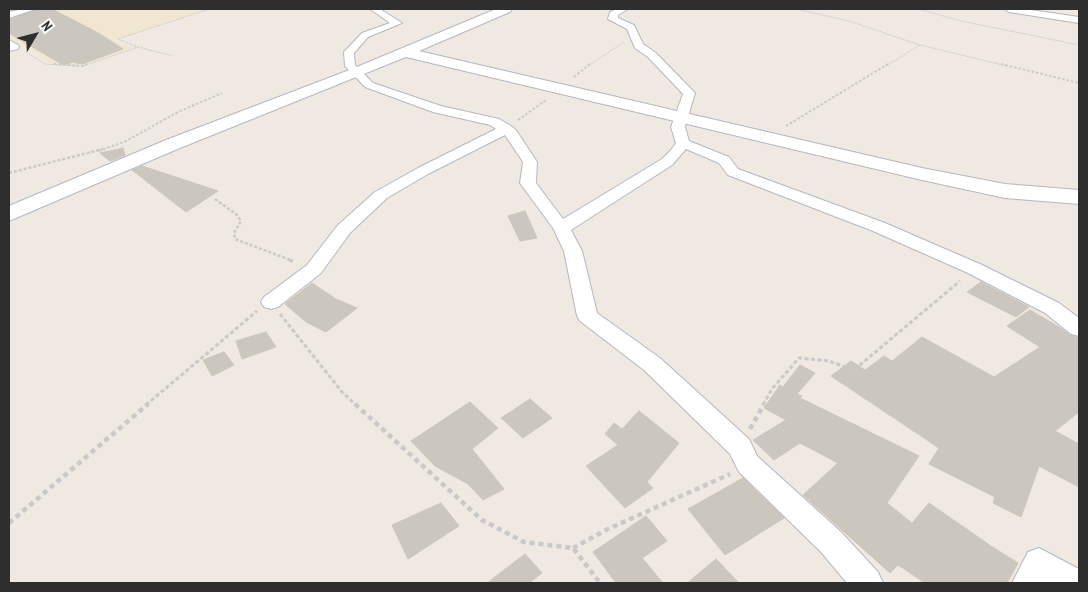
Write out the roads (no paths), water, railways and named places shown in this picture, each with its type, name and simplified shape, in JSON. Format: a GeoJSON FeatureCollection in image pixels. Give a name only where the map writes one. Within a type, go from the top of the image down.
{"type":"FeatureCollection","features":[{"type":"Feature","properties":{"kind":"street"},"geometry":{"type":"LineString","coordinates":[[9,15],[32,9]]}},
{"type":"Feature","properties":{"kind":"street"},"geometry":{"type":"LineString","coordinates":[[374,9],[397,23],[365,36],[350,52],[349,63],[369,85],[437,108],[494,122],[511,133],[530,162],[528,183],[561,228],[573,251],[587,316],[652,364],[831,542],[867,583]]}},
{"type":"Feature","properties":{"kind":"street"},"geometry":{"type":"LineString","coordinates":[[9,214],[173,144],[357,72],[506,9]]}},
{"type":"Feature","properties":{"kind":"street"},"geometry":{"type":"LineString","coordinates":[[561,228],[667,162],[677,153],[683,143],[678,127],[689,93],[652,55],[640,46],[630,27],[613,19],[613,14],[624,9]]}},
{"type":"Feature","properties":{"kind":"street"},"geometry":{"type":"LineString","coordinates":[[1009,9],[1079,20]]}},
{"type":"Feature","properties":{"kind":"street"},"geometry":{"type":"LineString","coordinates":[[404,52],[922,174],[1005,191],[1079,197]]}},
{"type":"Feature","properties":{"kind":"street"},"geometry":{"type":"LineString","coordinates":[[271,302],[314,269],[344,229],[381,195],[423,171],[492,138],[506,129]]}},
{"type":"Feature","properties":{"kind":"street"},"geometry":{"type":"LineString","coordinates":[[683,143],[724,160],[732,172],[879,228],[975,269],[1052,308],[1079,329]]}},
{"type":"Feature","properties":{"kind":"street"},"geometry":{"type":"LineString","coordinates":[[1028,583],[1039,563],[1074,583]]}}]}
